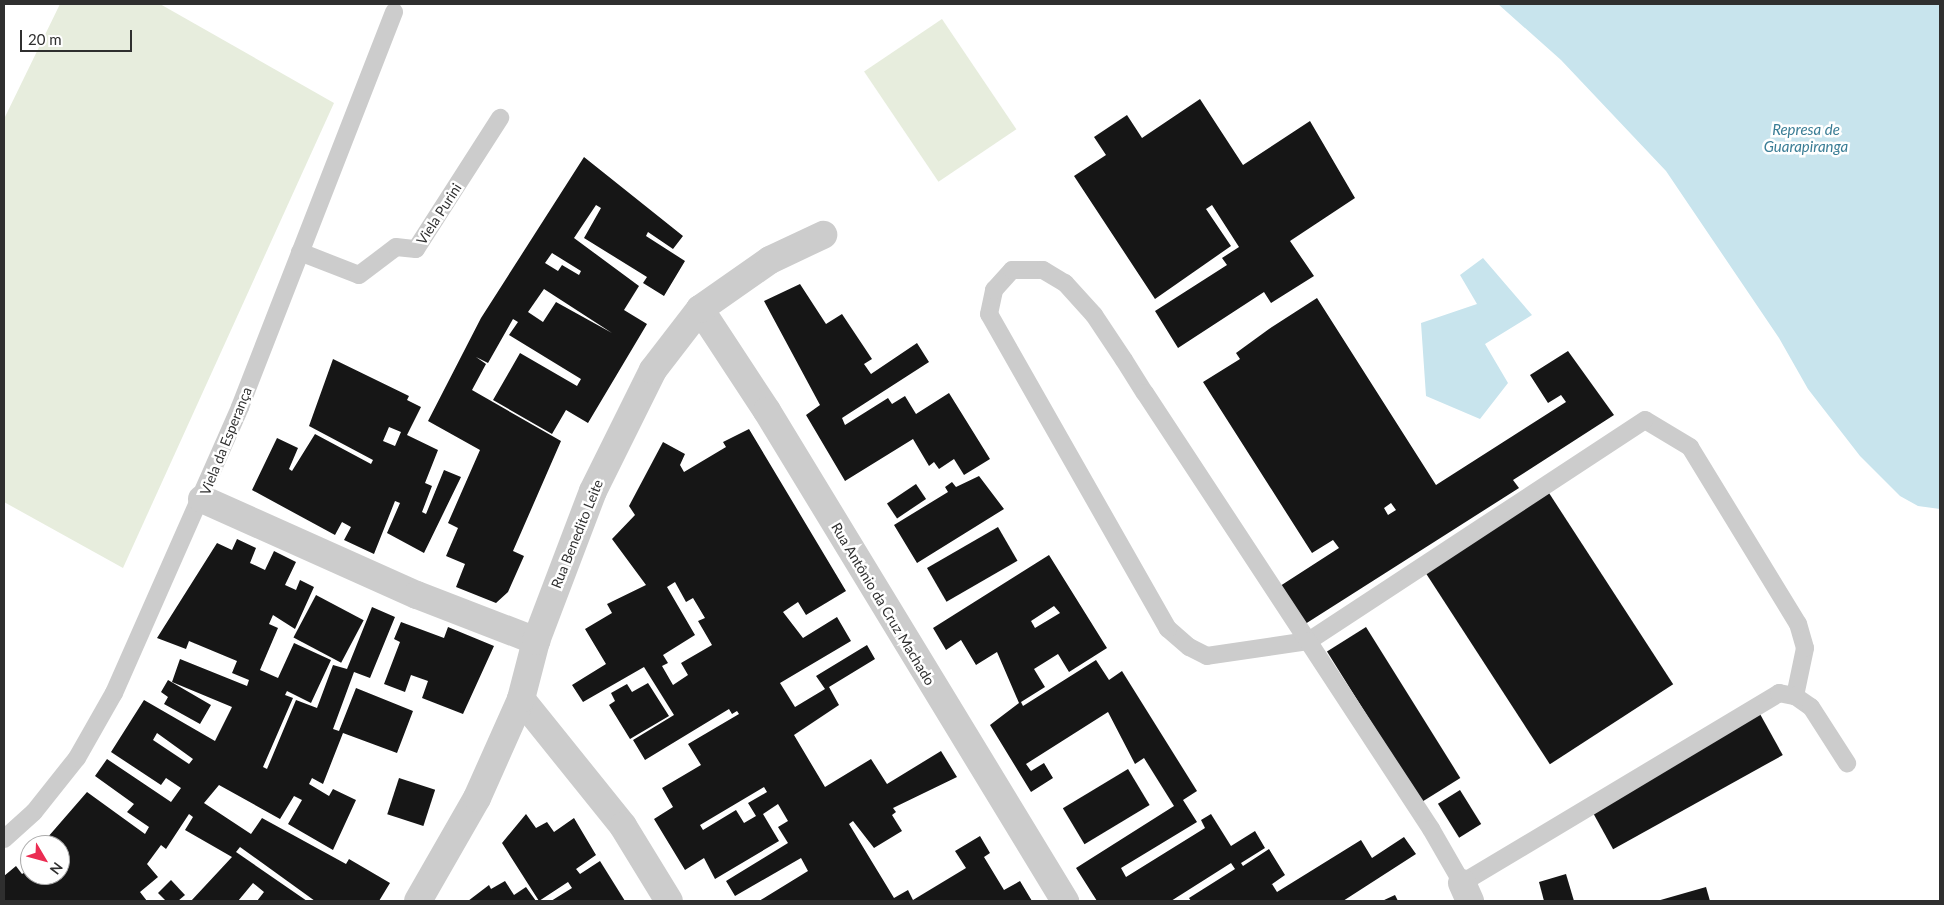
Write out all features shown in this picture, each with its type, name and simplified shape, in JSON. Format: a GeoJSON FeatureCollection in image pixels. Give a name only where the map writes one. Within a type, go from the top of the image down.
{"type":"FeatureCollection","features":[{"type":"Feature","properties":{"kind":"street","name":"Rua Benedito Leite"},"geometry":{"type":"LineString","coordinates":[[418,901],[477,798],[521,699],[536,641],[593,491],[653,370],[700,309],[770,260],[823,236]]}},
{"type":"Feature","properties":{"kind":"street","name":"Rua Antônio da Cruz Machado"},"geometry":{"type":"LineString","coordinates":[[700,309],[767,411],[1065,901]]}},
{"type":"Feature","properties":{"kind":"street"},"geometry":{"type":"LineString","coordinates":[[202,499],[417,595],[536,641]]}},
{"type":"Feature","properties":{"kind":"street"},"geometry":{"type":"LineString","coordinates":[[521,699],[623,826],[668,901]]}},
{"type":"Feature","properties":{"kind":"lane","name":"Viela da Esperança"},"geometry":{"type":"LineString","coordinates":[[4,839],[34,812],[77,758],[114,693],[202,499],[394,12]]}},
{"type":"Feature","properties":{"kind":"lane","name":"Viela Purini"},"geometry":{"type":"LineString","coordinates":[[300,252],[359,275],[396,247],[416,250],[500,118]]}},
{"type":"Feature","properties":{"kind":"lane"},"geometry":{"type":"LineString","coordinates":[[1795,696],[1805,648],[1798,624],[1690,447],[1645,420],[1308,641],[1206,656],[1168,629],[989,314],[994,290],[1012,270],[1043,270],[1065,283],[1094,315],[1308,641],[1466,892],[1778,693],[1795,696],[1810,707],[1847,763]]}},
{"type":"Feature","properties":{"kind":"green space"},"geometry":{"type":"Polygon","coordinates":[[[60,4],[160,4],[334,103],[123,568],[4,502],[4,119],[60,4]]]}},
{"type":"Feature","properties":{"kind":"green space"},"geometry":{"type":"Polygon","coordinates":[[[942,19],[1016,129],[938,182],[864,72],[942,19]]]}},
{"type":"Feature","properties":{"kind":"water","name":"Represa de Guarapiranga"},"geometry":{"type":"Polygon","coordinates":[[[1498,4],[1940,4],[1940,509],[1918,506],[1900,496],[1860,456],[1808,389],[1779,338],[1666,171],[1561,60],[1498,4]]]}},
{"type":"Feature","properties":{"kind":"water"},"geometry":{"type":"Polygon","coordinates":[[[1483,258],[1532,315],[1485,344],[1508,383],[1480,419],[1426,396],[1421,323],[1477,304],[1460,275],[1483,258]]]}},
{"type":"Feature","properties":{"kind":"building"},"geometry":{"type":"Polygon","coordinates":[[[1200,99],[1243,165],[1310,121],[1355,198],[1290,241],[1314,276],[1271,303],[1264,292],[1178,348],[1155,311],[1227,265],[1222,258],[1239,247],[1212,205],[1206,209],[1231,246],[1155,299],[1074,176],[1106,155],[1094,137],[1127,115],[1142,138],[1200,99]]]}},
{"type":"Feature","properties":{"kind":"building"},"geometry":{"type":"Polygon","coordinates":[[[584,157],[683,236],[673,249],[648,232],[646,236],[685,261],[664,296],[643,283],[647,277],[584,238],[601,208],[596,205],[574,238],[639,286],[624,310],[647,324],[588,423],[566,410],[552,434],[493,400],[520,353],[577,386],[581,379],[509,335],[518,322],[513,319],[488,363],[476,357],[486,364],[472,390],[561,441],[513,551],[524,556],[508,592],[496,603],[456,587],[465,564],[446,556],[458,528],[448,523],[480,450],[428,421],[481,318],[584,157]],[[552,253],[545,263],[558,271],[562,265],[579,275],[581,271],[552,253]],[[544,289],[528,312],[543,322],[556,302],[612,333],[544,289]]]}},
{"type":"Feature","properties":{"kind":"building"},"geometry":{"type":"Polygon","coordinates":[[[800,284],[826,324],[842,314],[872,359],[864,364],[871,374],[917,343],[929,362],[842,418],[845,425],[888,398],[892,404],[905,396],[916,414],[949,393],[990,459],[964,475],[954,459],[939,469],[934,462],[929,466],[913,439],[845,481],[806,415],[820,405],[764,301],[800,284]]]}},
{"type":"Feature","properties":{"kind":"building"},"geometry":{"type":"Polygon","coordinates":[[[1317,298],[1436,485],[1566,402],[1561,395],[1548,403],[1530,375],[1568,351],[1614,415],[1513,480],[1519,488],[1302,626],[1277,588],[1339,548],[1333,540],[1312,553],[1203,382],[1240,359],[1236,353],[1317,298]],[[1391,503],[1384,508],[1388,515],[1396,510],[1391,503]]]}},
{"type":"Feature","properties":{"kind":"building"},"geometry":{"type":"Polygon","coordinates":[[[333,359],[409,396],[407,400],[421,407],[407,435],[438,450],[425,483],[432,486],[422,512],[426,514],[444,470],[461,477],[424,553],[387,533],[400,503],[395,501],[374,554],[344,540],[351,527],[342,522],[335,535],[252,490],[277,438],[298,448],[289,469],[292,471],[315,434],[371,464],[373,460],[309,426],[333,359]],[[389,427],[383,441],[395,446],[401,432],[389,427]]]}},
{"type":"Feature","properties":{"kind":"building"},"geometry":{"type":"Polygon","coordinates":[[[749,429],[846,591],[806,615],[798,602],[783,612],[803,638],[837,617],[851,641],[780,683],[795,707],[825,689],[816,676],[867,645],[875,659],[829,687],[839,705],[794,735],[825,787],[871,759],[887,784],[941,751],[957,777],[893,808],[896,812],[892,815],[902,831],[874,848],[853,821],[849,824],[894,898],[908,890],[913,900],[966,868],[955,851],[980,836],[990,853],[984,857],[1004,890],[1020,881],[1032,901],[759,901],[808,871],[801,858],[735,896],[726,881],[788,843],[778,827],[788,821],[778,804],[763,814],[779,841],[715,879],[704,858],[685,870],[654,819],[673,807],[662,788],[701,765],[688,744],[739,714],[737,711],[732,714],[729,709],[645,760],[633,740],[674,715],[644,667],[583,702],[572,685],[606,664],[585,629],[612,613],[607,604],[646,585],[612,539],[635,515],[629,506],[663,442],[685,454],[680,465],[684,472],[726,447],[723,442],[749,429]],[[675,582],[667,587],[695,635],[663,655],[668,663],[662,666],[673,685],[688,675],[681,663],[712,645],[698,621],[705,618],[693,598],[686,602],[675,582]],[[764,787],[700,825],[703,830],[736,810],[744,823],[756,816],[748,803],[767,792],[764,787]]]}},
{"type":"Feature","properties":{"kind":"building"},"geometry":{"type":"Polygon","coordinates":[[[979,476],[1004,509],[917,563],[894,525],[948,492],[945,487],[952,482],[956,487],[979,476]]]}},
{"type":"Feature","properties":{"kind":"building"},"geometry":{"type":"Polygon","coordinates":[[[916,484],[926,499],[897,518],[887,504],[916,484]]]}},
{"type":"Feature","properties":{"kind":"building"},"geometry":{"type":"Polygon","coordinates":[[[1549,493],[1673,684],[1550,764],[1426,573],[1549,493]]]}},
{"type":"Feature","properties":{"kind":"building"},"geometry":{"type":"Polygon","coordinates":[[[998,527],[1018,561],[946,602],[927,568],[998,527]]]}},
{"type":"Feature","properties":{"kind":"building"},"geometry":{"type":"Polygon","coordinates":[[[237,539],[256,548],[250,563],[265,570],[274,551],[296,562],[285,585],[296,590],[300,580],[314,587],[295,629],[273,615],[269,624],[278,628],[260,670],[278,678],[294,643],[331,660],[311,703],[287,691],[285,695],[293,698],[263,767],[267,769],[296,700],[317,708],[333,665],[347,669],[372,607],[395,617],[370,678],[354,672],[333,729],[339,731],[356,688],[413,711],[397,753],[343,733],[323,784],[312,778],[309,784],[329,796],[333,789],[356,800],[333,850],[288,824],[302,800],[294,796],[280,819],[219,785],[204,803],[251,834],[262,818],[346,864],[349,859],[390,883],[379,901],[315,901],[240,847],[236,852],[307,901],[257,901],[264,892],[253,883],[238,901],[191,901],[232,857],[185,830],[193,817],[189,814],[166,849],[161,845],[147,864],[158,877],[140,892],[147,901],[4,901],[4,876],[16,866],[20,871],[20,885],[70,885],[70,835],[50,835],[87,792],[145,834],[149,827],[127,812],[134,804],[95,776],[107,759],[171,802],[181,788],[166,778],[161,785],[111,752],[144,700],[215,741],[232,707],[172,682],[180,659],[247,686],[249,680],[232,673],[237,661],[189,641],[186,649],[157,638],[217,543],[232,550],[237,539]],[[157,733],[153,740],[189,764],[193,759],[157,733]]]}},
{"type":"Feature","properties":{"kind":"building"},"geometry":{"type":"Polygon","coordinates":[[[1049,555],[1107,648],[1069,672],[1058,654],[1034,669],[1045,687],[1021,702],[1023,706],[1096,660],[1109,680],[1122,671],[1197,791],[1183,800],[1197,822],[1121,868],[1126,877],[1205,828],[1201,820],[1211,814],[1231,846],[1255,831],[1265,848],[1241,863],[1243,866],[1269,849],[1285,875],[1272,884],[1277,892],[1361,840],[1372,858],[1404,837],[1416,854],[1343,901],[1191,901],[1189,898],[1235,869],[1231,863],[1171,901],[1097,901],[1076,868],[1174,806],[1144,758],[1135,764],[1108,712],[1026,764],[1031,771],[1044,763],[1053,778],[1031,792],[990,725],[1019,703],[997,652],[976,665],[961,640],[946,650],[933,628],[1049,555]],[[1054,606],[1031,621],[1035,628],[1060,613],[1054,606]]]}},
{"type":"Feature","properties":{"kind":"building"},"geometry":{"type":"Polygon","coordinates":[[[316,595],[364,620],[341,663],[293,637],[316,595]]]}},
{"type":"Feature","properties":{"kind":"building"},"geometry":{"type":"Polygon","coordinates":[[[401,622],[444,638],[448,627],[494,646],[463,714],[422,698],[428,681],[411,675],[405,692],[384,684],[400,642],[394,639],[401,622]]]}},
{"type":"Feature","properties":{"kind":"building"},"geometry":{"type":"Polygon","coordinates":[[[1366,627],[1460,778],[1421,802],[1327,651],[1366,627]]]}},
{"type":"Feature","properties":{"kind":"building"},"geometry":{"type":"Polygon","coordinates":[[[168,680],[211,705],[200,724],[164,704],[168,697],[161,692],[168,680]]]}},
{"type":"Feature","properties":{"kind":"building"},"geometry":{"type":"Polygon","coordinates":[[[648,683],[669,716],[630,739],[609,705],[615,701],[611,693],[627,684],[632,692],[648,683]]]}},
{"type":"Feature","properties":{"kind":"building"},"geometry":{"type":"Polygon","coordinates":[[[1760,714],[1783,755],[1613,849],[1590,808],[1760,714]]]}},
{"type":"Feature","properties":{"kind":"building"},"geometry":{"type":"Polygon","coordinates":[[[1128,769],[1150,805],[1084,844],[1063,808],[1128,769]]]}},
{"type":"Feature","properties":{"kind":"building"},"geometry":{"type":"Polygon","coordinates":[[[399,778],[435,790],[423,826],[387,814],[399,778]]]}},
{"type":"Feature","properties":{"kind":"building"},"geometry":{"type":"Polygon","coordinates":[[[1460,790],[1481,824],[1459,838],[1438,804],[1460,790]]]}},
{"type":"Feature","properties":{"kind":"building"},"geometry":{"type":"Polygon","coordinates":[[[526,814],[536,828],[547,822],[554,832],[574,818],[596,855],[576,869],[580,874],[600,861],[625,901],[551,901],[572,888],[568,882],[539,901],[502,843],[526,814]]]}},
{"type":"Feature","properties":{"kind":"building"},"geometry":{"type":"Polygon","coordinates":[[[1566,874],[1574,901],[1544,901],[1539,882],[1566,874]]]}},
{"type":"Feature","properties":{"kind":"building"},"geometry":{"type":"Polygon","coordinates":[[[171,880],[185,895],[178,901],[166,901],[158,893],[171,880]]]}},
{"type":"Feature","properties":{"kind":"building"},"geometry":{"type":"Polygon","coordinates":[[[505,881],[514,895],[526,887],[536,901],[468,901],[489,885],[491,889],[505,881]]]}},
{"type":"Feature","properties":{"kind":"building"},"geometry":{"type":"Polygon","coordinates":[[[1706,887],[1710,901],[1657,901],[1706,887]]]}},
{"type":"Feature","properties":{"kind":"building"},"geometry":{"type":"Polygon","coordinates":[[[1395,895],[1398,901],[1382,901],[1395,895]]]}}]}
